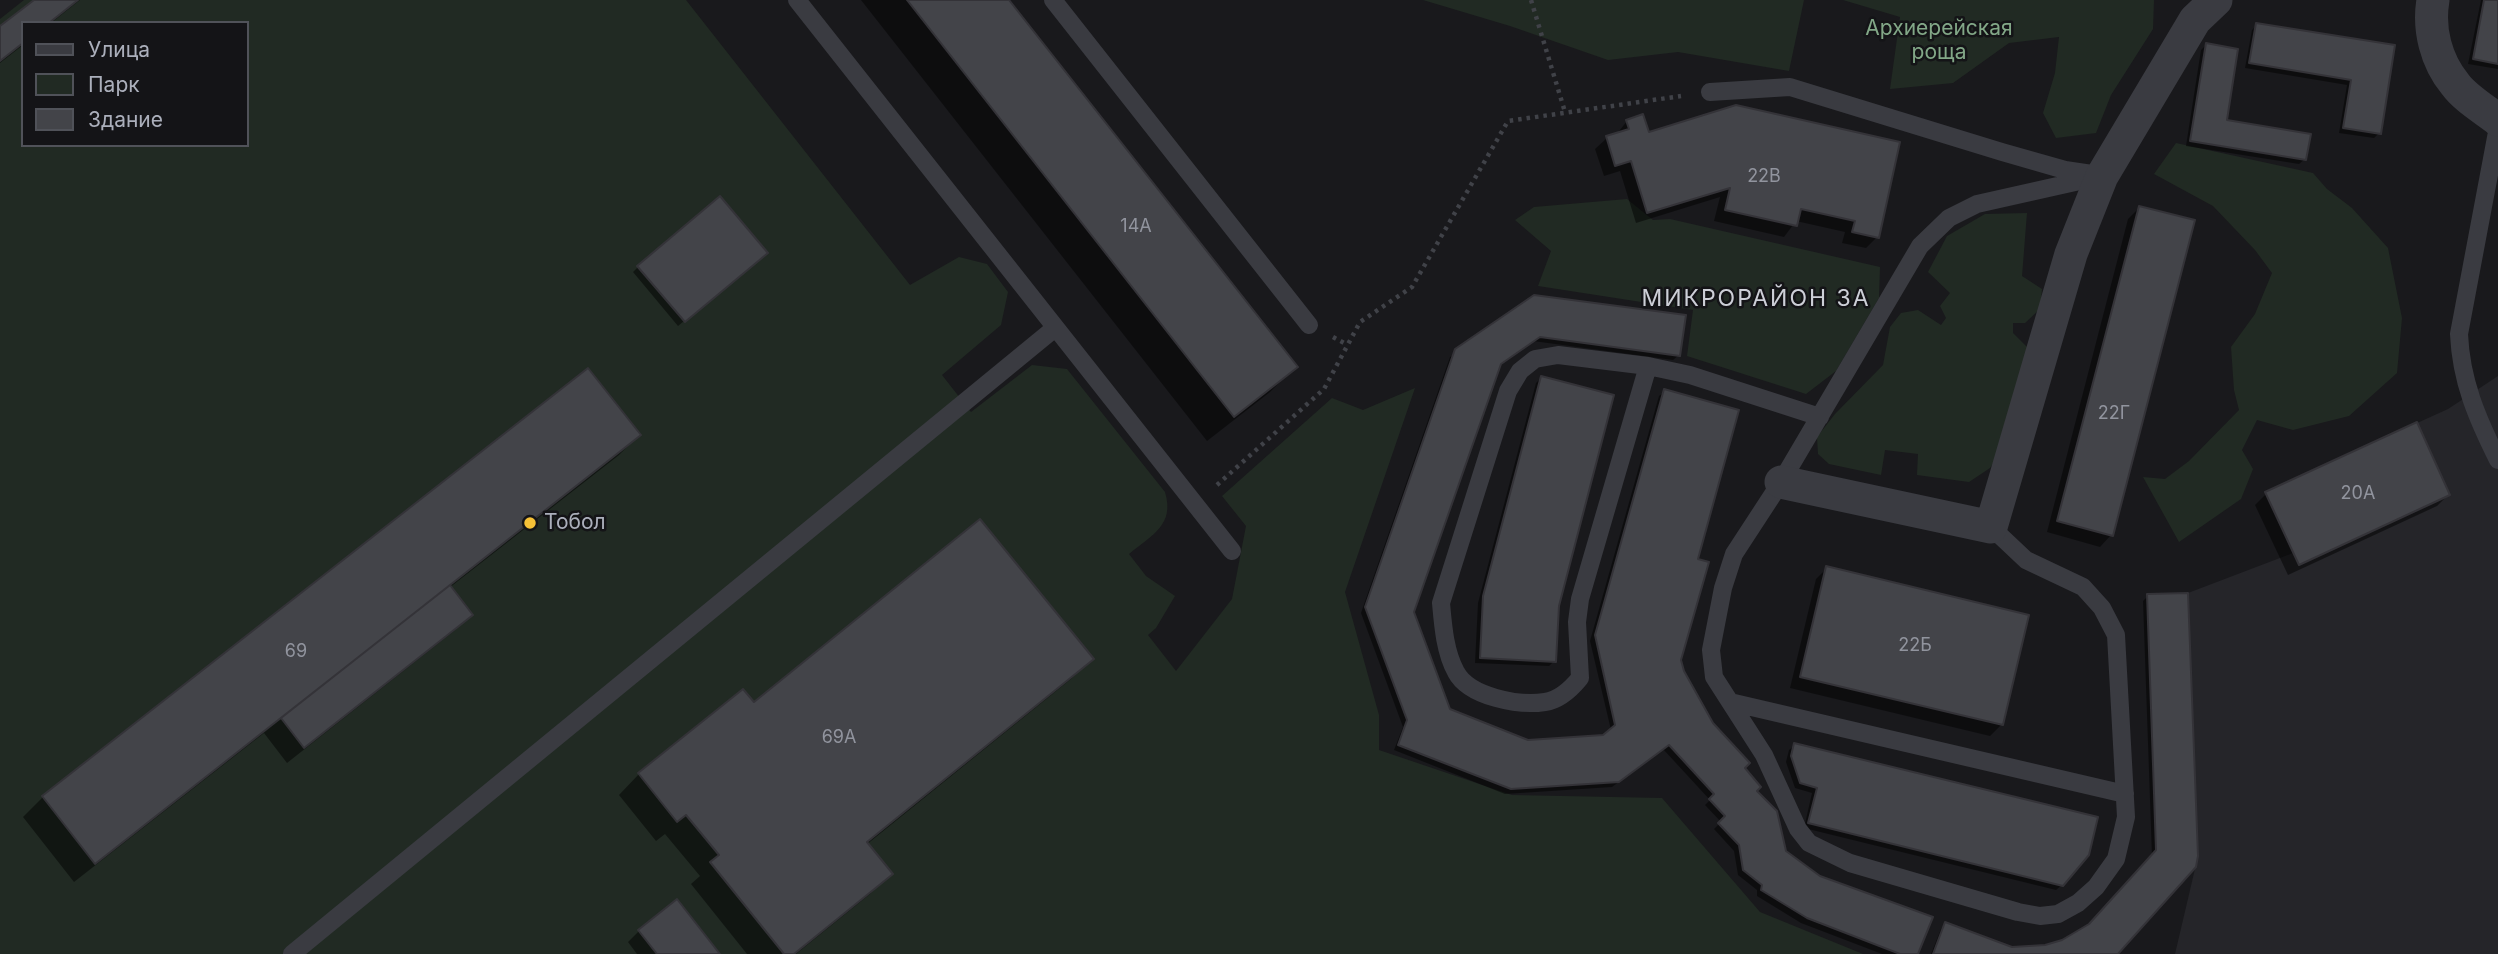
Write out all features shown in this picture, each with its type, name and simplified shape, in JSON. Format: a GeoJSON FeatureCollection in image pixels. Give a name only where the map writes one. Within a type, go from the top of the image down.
{"type":"FeatureCollection","features":[{"type":"Feature","properties":{"kind":"street"},"geometry":{"type":"LineString","coordinates":[[1781,482],[1991,527],[2071,254],[2102,176],[2194,20],[2216,0]]}},
{"type":"Feature","properties":{"kind":"street"},"geometry":{"type":"LineString","coordinates":[[2433,0],[2430,17],[2437,52],[2455,85],[2498,120]]}},
{"type":"Feature","properties":{"kind":"lane"},"geometry":{"type":"LineString","coordinates":[[797,0],[1232,551]]}},
{"type":"Feature","properties":{"kind":"lane"},"geometry":{"type":"LineString","coordinates":[[1053,0],[1309,325]]}},
{"type":"Feature","properties":{"kind":"lane"},"geometry":{"type":"LineString","coordinates":[[1710,92],[1790,87],[2065,170],[2102,176]]}},
{"type":"Feature","properties":{"kind":"lane"},"geometry":{"type":"LineString","coordinates":[[2498,127],[2459,334],[2460,365],[2482,427],[2498,460]]}},
{"type":"Feature","properties":{"kind":"lane"},"geometry":{"type":"LineString","coordinates":[[1991,527],[2026,560],[2083,587],[2102,608],[2116,635],[2126,817],[2116,859],[2096,887],[2058,914],[2040,916],[2018,912],[1850,863],[1809,843],[1798,829],[1764,755],[1714,677],[1711,650],[1723,588],[1734,554],[1781,482],[1920,246],[1949,218],[1977,204],[2102,176]]}},
{"type":"Feature","properties":{"kind":"lane"},"geometry":{"type":"LineString","coordinates":[[292,954],[1055,328]]}},
{"type":"Feature","properties":{"kind":"lane"},"geometry":{"type":"LineString","coordinates":[[1648,366],[1580,599],[1577,622],[1580,678],[1569,691],[1547,702],[1513,702],[1478,692],[1457,674],[1444,635],[1441,603],[1508,391],[1520,370],[1535,359],[1558,355],[1648,366],[1690,375],[1820,417]]}},
{"type":"Feature","properties":{"kind":"lane"},"geometry":{"type":"LineString","coordinates":[[1730,702],[2125,794]]}},
{"type":"Feature","properties":{"kind":"path"},"geometry":{"type":"LineString","coordinates":[[1531,0],[1565,112]]}},
{"type":"Feature","properties":{"kind":"path"},"geometry":{"type":"LineString","coordinates":[[1213,488],[1324,389],[1360,322],[1412,287],[1508,121],[1710,92]]}},
{"type":"Feature","properties":{"kind":"shaded area"},"geometry":{"type":"Polygon","coordinates":[[[2498,376],[2498,954],[2175,954],[2198,856],[2188,593],[2293,553],[2265,492],[2448,409],[2498,376]]]}},
{"type":"Feature","properties":{"kind":"green space","name":"Тобол"},"geometry":{"type":"Polygon","coordinates":[[[24,0],[686,0],[910,285],[959,257],[987,264],[1008,292],[1001,325],[942,375],[971,412],[1032,365],[1067,369],[1165,492],[1167,513],[1164,521],[1153,535],[1129,554],[1146,576],[1175,596],[1156,628],[1148,635],[1176,671],[1232,599],[1246,526],[1222,496],[1332,398],[1363,410],[1415,388],[1345,592],[1379,715],[1379,750],[1512,795],[1662,798],[1760,912],[1863,954],[0,954],[0,19],[24,0]]]}},
{"type":"Feature","properties":{"kind":"green space"},"geometry":{"type":"Polygon","coordinates":[[[1423,0],[1804,0],[1789,71],[1678,52],[1608,60],[1510,26],[1423,0]]]}},
{"type":"Feature","properties":{"kind":"green space","name":"Архиерейская роща"},"geometry":{"type":"Polygon","coordinates":[[[1843,0],[2154,0],[2153,29],[2111,95],[2096,133],[2056,138],[2043,113],[2055,73],[2059,37],[2009,43],[1953,83],[1890,89],[1900,17],[1843,0]]]}},
{"type":"Feature","properties":{"kind":"green space"},"geometry":{"type":"Polygon","coordinates":[[[2176,143],[2313,173],[2327,189],[2352,208],[2388,248],[2402,318],[2397,373],[2349,416],[2293,430],[2257,420],[2242,450],[2253,469],[2241,499],[2179,542],[2143,477],[2165,479],[2189,461],[2239,410],[2234,390],[2231,347],[2255,314],[2272,273],[2255,250],[2213,206],[2154,174],[2176,143]]]}},
{"type":"Feature","properties":{"kind":"green space"},"geometry":{"type":"Polygon","coordinates":[[[1627,199],[1653,220],[1670,219],[1880,267],[1879,298],[1836,371],[1806,394],[1687,356],[1693,310],[1538,286],[1551,251],[1515,220],[1534,207],[1627,199]]]}},
{"type":"Feature","properties":{"kind":"green space"},"geometry":{"type":"Polygon","coordinates":[[[2027,213],[2022,276],[2042,289],[2040,309],[2025,323],[2013,323],[2013,333],[2031,351],[2002,450],[1990,468],[1969,482],[1917,475],[1918,454],[1885,450],[1881,475],[1829,464],[1818,454],[1817,437],[1835,414],[1883,365],[1890,327],[1901,313],[1918,310],[1941,325],[1946,318],[1940,306],[1950,293],[1928,272],[1947,236],[1985,214],[2027,213]]]}},
{"type":"Feature","properties":{"kind":"building"},"geometry":{"type":"Polygon","coordinates":[[[34,0],[78,0],[52,21],[21,21],[21,45],[0,61],[0,26],[34,0]]]}},
{"type":"Feature","properties":{"kind":"building"},"geometry":{"type":"Polygon","coordinates":[[[907,0],[1009,0],[1298,367],[1234,417],[907,0]]]}},
{"type":"Feature","properties":{"kind":"building"},"geometry":{"type":"Polygon","coordinates":[[[2484,0],[2498,0],[2498,64],[2473,59],[2484,0]]]}},
{"type":"Feature","properties":{"kind":"building"},"geometry":{"type":"Polygon","coordinates":[[[2256,23],[2395,45],[2381,134],[2343,128],[2351,80],[2249,63],[2256,23]]]}},
{"type":"Feature","properties":{"kind":"building"},"geometry":{"type":"Polygon","coordinates":[[[2206,43],[2238,49],[2227,120],[2311,134],[2306,160],[2190,141],[2206,43]]]}},
{"type":"Feature","properties":{"kind":"building"},"geometry":{"type":"Polygon","coordinates":[[[1736,105],[1900,142],[1879,238],[1852,232],[1855,221],[1801,209],[1797,226],[1725,210],[1730,188],[1647,213],[1631,161],[1615,166],[1606,136],[1629,129],[1626,120],[1643,114],[1649,132],[1736,105]]]}},
{"type":"Feature","properties":{"kind":"building"},"geometry":{"type":"Polygon","coordinates":[[[720,196],[768,253],[685,322],[637,266],[720,196]]]}},
{"type":"Feature","properties":{"kind":"building"},"geometry":{"type":"Polygon","coordinates":[[[2139,206],[2195,220],[2113,536],[2057,521],[2139,206]]]}},
{"type":"Feature","properties":{"kind":"building"},"geometry":{"type":"Polygon","coordinates":[[[1534,295],[1686,315],[1680,356],[1540,337],[1501,364],[1414,612],[1450,709],[1528,740],[1603,735],[1615,725],[1595,635],[1664,389],[1739,410],[1698,559],[1709,562],[1681,660],[1684,671],[1713,723],[1750,763],[1745,768],[1761,787],[1757,791],[1777,811],[1786,851],[1820,876],[1933,917],[1918,954],[1900,954],[1807,918],[1761,890],[1762,885],[1743,870],[1739,845],[1718,823],[1725,816],[1709,799],[1714,794],[1669,745],[1619,782],[1511,789],[1398,745],[1407,720],[1365,607],[1455,349],[1534,295]]]}},
{"type":"Feature","properties":{"kind":"building"},"geometry":{"type":"Polygon","coordinates":[[[588,368],[641,435],[95,864],[42,796],[588,368]]]}},
{"type":"Feature","properties":{"kind":"building"},"geometry":{"type":"Polygon","coordinates":[[[1541,376],[1614,395],[1559,606],[1556,662],[1480,658],[1483,596],[1541,376]]]}},
{"type":"Feature","properties":{"kind":"building"},"geometry":{"type":"Polygon","coordinates":[[[2417,422],[2450,495],[2299,565],[2265,492],[2417,422]]]}},
{"type":"Feature","properties":{"kind":"building"},"geometry":{"type":"Polygon","coordinates":[[[980,519],[1094,659],[867,842],[893,874],[794,954],[784,954],[710,862],[719,855],[686,815],[677,822],[638,773],[743,689],[754,702],[980,519]]]}},
{"type":"Feature","properties":{"kind":"building"},"geometry":{"type":"Polygon","coordinates":[[[1826,566],[2029,615],[2003,725],[1800,677],[1826,566]]]}},
{"type":"Feature","properties":{"kind":"building"},"geometry":{"type":"Polygon","coordinates":[[[450,585],[473,615],[304,748],[281,718],[450,585]]]}},
{"type":"Feature","properties":{"kind":"building"},"geometry":{"type":"Polygon","coordinates":[[[2188,593],[2198,856],[2196,867],[2118,954],[1933,954],[1945,922],[2012,947],[2045,945],[2062,940],[2089,924],[2156,850],[2147,594],[2188,593]]]}},
{"type":"Feature","properties":{"kind":"building"},"geometry":{"type":"Polygon","coordinates":[[[1794,743],[2098,817],[2089,855],[2063,886],[1808,823],[1817,788],[1800,783],[1791,756],[1794,743]]]}},
{"type":"Feature","properties":{"kind":"building"},"geometry":{"type":"Polygon","coordinates":[[[677,899],[720,954],[657,954],[638,930],[677,899]]]}},
{"type":"Feature","properties":{"kind":"place","name":"Тобол"},"geometry":{"type":"Point","coordinates":[530,523]}},
{"type":"Feature","properties":{"kind":"district","name":"МИКРОРАЙОН 3А"},"geometry":{"type":"Point","coordinates":[1756,299]}}]}
